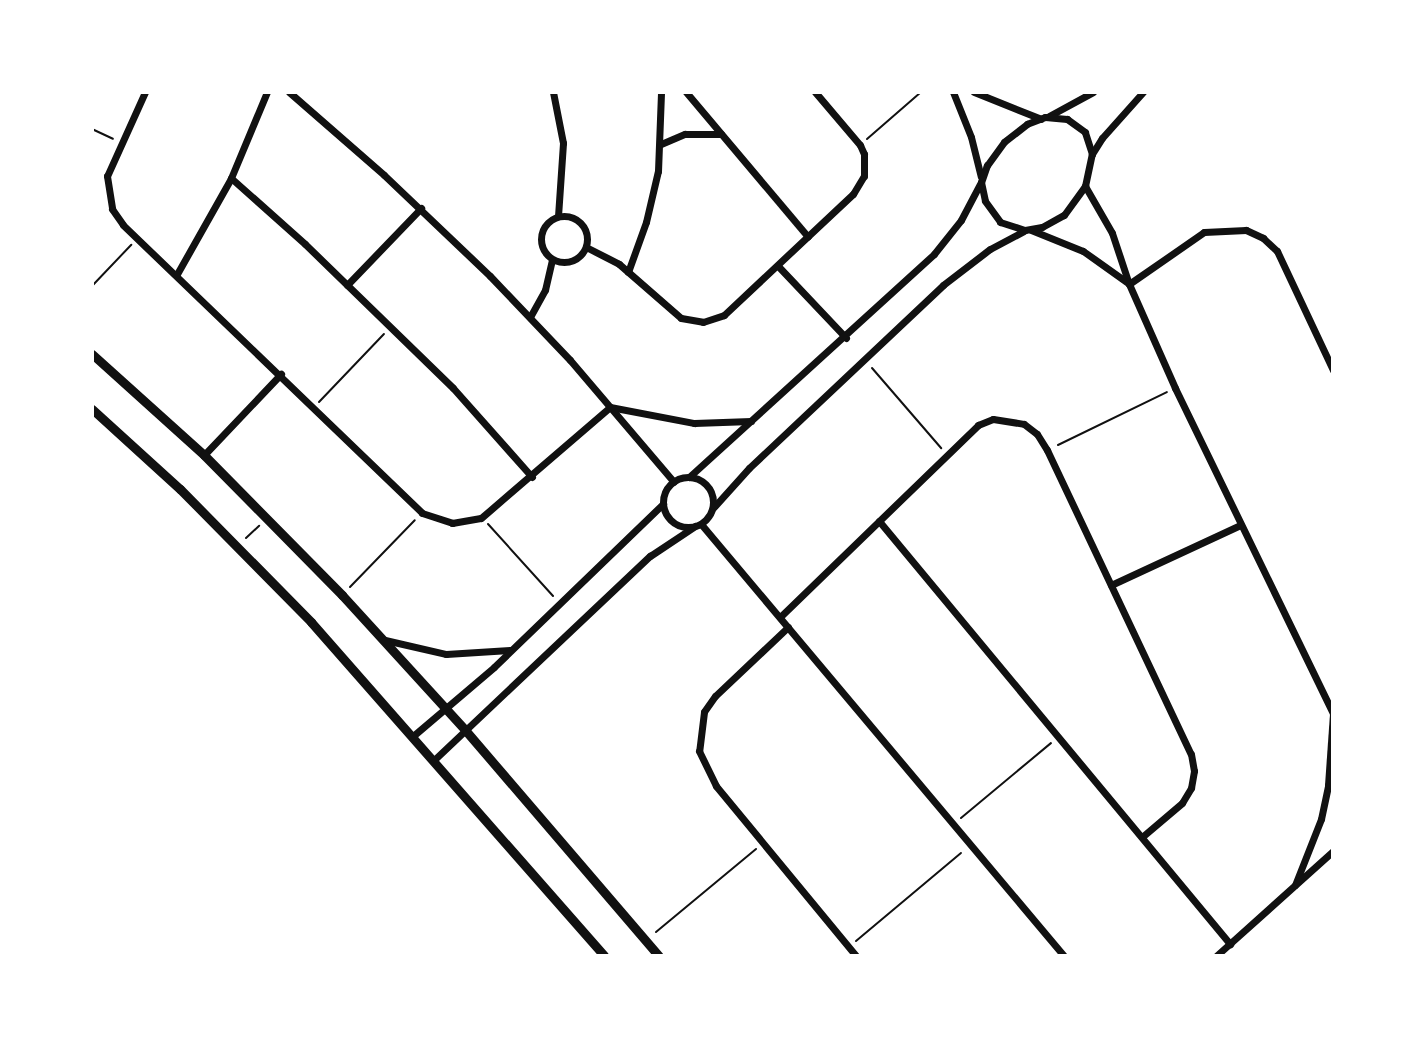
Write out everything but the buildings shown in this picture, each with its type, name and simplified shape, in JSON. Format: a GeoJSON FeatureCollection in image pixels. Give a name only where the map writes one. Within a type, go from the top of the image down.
{"type":"FeatureCollection","features":[{"type":"Feature","properties":{"kind":"street"},"geometry":{"type":"LineString","coordinates":[[145,92],[107,176],[107,193],[112,209],[138,239],[422,513],[452,523],[481,518],[610,407]]}},
{"type":"Feature","properties":{"kind":"street"},"geometry":{"type":"LineString","coordinates":[[177,274],[231,178],[267,92]]}},
{"type":"Feature","properties":{"kind":"street"},"geometry":{"type":"LineString","coordinates":[[289,92],[421,208],[530,317],[674,482]]}},
{"type":"Feature","properties":{"kind":"street"},"geometry":{"type":"LineString","coordinates":[[553,92],[563,143],[558,216],[541,232],[542,247],[552,260],[568,262],[576,259],[586,247],[584,226],[572,217],[558,216]]}},
{"type":"Feature","properties":{"kind":"street"},"geometry":{"type":"LineString","coordinates":[[628,272],[653,197],[661,144],[661,92]]}},
{"type":"Feature","properties":{"kind":"street"},"geometry":{"type":"LineString","coordinates":[[686,92],[808,237]]}},
{"type":"Feature","properties":{"kind":"street"},"geometry":{"type":"LineString","coordinates":[[586,247],[628,272],[681,318],[703,322],[733,308],[860,185],[866,165],[860,145],[815,92]]}},
{"type":"Feature","properties":{"kind":"street"},"geometry":{"type":"LineString","coordinates":[[953,92],[971,137],[991,212],[1000,222],[1083,251],[1129,284]]}},
{"type":"Feature","properties":{"kind":"street"},"geometry":{"type":"LineString","coordinates":[[974,92],[1043,118],[1056,117],[1077,125],[1090,142],[1092,154]]}},
{"type":"Feature","properties":{"kind":"street"},"geometry":{"type":"LineString","coordinates":[[1064,956],[780,617],[698,525],[677,524],[668,516],[663,504],[665,492],[674,482],[689,477],[846,338],[943,244],[1004,142],[1093,92]]}},
{"type":"Feature","properties":{"kind":"street"},"geometry":{"type":"LineString","coordinates":[[435,759],[650,556],[698,525],[739,477],[958,272],[1028,230],[1064,215],[1085,186],[1092,154],[1112,124],[1143,92]]}},
{"type":"Feature","properties":{"kind":"street"},"geometry":{"type":"LineString","coordinates":[[661,144],[697,132],[722,134]]}},
{"type":"Feature","properties":{"kind":"street"},"geometry":{"type":"LineString","coordinates":[[231,178],[390,327],[480,417],[532,477]]}},
{"type":"Feature","properties":{"kind":"street"},"geometry":{"type":"LineString","coordinates":[[1085,186],[1119,250],[1129,284],[1175,388],[1333,714],[1326,796],[1309,853],[1295,885]]}},
{"type":"Feature","properties":{"kind":"street"},"geometry":{"type":"LineString","coordinates":[[347,285],[421,208]]}},
{"type":"Feature","properties":{"kind":"street"},"geometry":{"type":"LineString","coordinates":[[1129,284],[1204,232],[1246,230],[1263,238],[1277,251],[1333,370]]}},
{"type":"Feature","properties":{"kind":"street"},"geometry":{"type":"LineString","coordinates":[[530,317],[545,290],[552,260]]}},
{"type":"Feature","properties":{"kind":"street"},"geometry":{"type":"LineString","coordinates":[[778,266],[846,338]]}},
{"type":"Feature","properties":{"kind":"street"},"geometry":{"type":"LineString","coordinates":[[92,354],[204,455],[342,595],[466,731],[659,956]]}},
{"type":"Feature","properties":{"kind":"street"},"geometry":{"type":"LineString","coordinates":[[204,455],[281,374]]}},
{"type":"Feature","properties":{"kind":"street"},"geometry":{"type":"LineString","coordinates":[[610,407],[680,421],[751,421]]}},
{"type":"Feature","properties":{"kind":"street"},"geometry":{"type":"LineString","coordinates":[[92,409],[238,546],[435,759],[604,956]]}},
{"type":"Feature","properties":{"kind":"street"},"geometry":{"type":"LineString","coordinates":[[780,617],[978,425],[993,419],[1024,424],[1037,434],[1047,450],[1191,754],[1194,771],[1191,788],[1182,803],[1142,837]]}},
{"type":"Feature","properties":{"kind":"street"},"geometry":{"type":"LineString","coordinates":[[689,477],[701,481],[710,489],[713,508]]}},
{"type":"Feature","properties":{"kind":"street"},"geometry":{"type":"LineString","coordinates":[[413,736],[561,604],[663,504]]}},
{"type":"Feature","properties":{"kind":"street"},"geometry":{"type":"LineString","coordinates":[[879,521],[1230,944]]}},
{"type":"Feature","properties":{"kind":"street"},"geometry":{"type":"LineString","coordinates":[[1111,585],[1240,525]]}},
{"type":"Feature","properties":{"kind":"street"},"geometry":{"type":"LineString","coordinates":[[788,627],[715,696],[704,712],[699,732],[699,751],[705,770],[856,956]]}},
{"type":"Feature","properties":{"kind":"street"},"geometry":{"type":"LineString","coordinates":[[382,639],[446,654],[512,649]]}},
{"type":"Feature","properties":{"kind":"street"},"geometry":{"type":"LineString","coordinates":[[1216,956],[1333,851]]}},
{"type":"Feature","properties":{"kind":"path"},"geometry":{"type":"LineString","coordinates":[[860,145],[921,92]]}},
{"type":"Feature","properties":{"kind":"path"},"geometry":{"type":"LineString","coordinates":[[92,129],[121,143]]}},
{"type":"Feature","properties":{"kind":"path"},"geometry":{"type":"LineString","coordinates":[[92,286],[138,239]]}},
{"type":"Feature","properties":{"kind":"path"},"geometry":{"type":"LineString","coordinates":[[314,407],[390,327]]}},
{"type":"Feature","properties":{"kind":"path"},"geometry":{"type":"LineString","coordinates":[[864,359],[947,455]]}},
{"type":"Feature","properties":{"kind":"path"},"geometry":{"type":"LineString","coordinates":[[1047,450],[1175,388]]}},
{"type":"Feature","properties":{"kind":"path"},"geometry":{"type":"LineString","coordinates":[[342,595],[422,513]]}},
{"type":"Feature","properties":{"kind":"path"},"geometry":{"type":"LineString","coordinates":[[238,546],[268,517]]}},
{"type":"Feature","properties":{"kind":"path"},"geometry":{"type":"LineString","coordinates":[[481,518],[561,604]]}},
{"type":"Feature","properties":{"kind":"path"},"geometry":{"type":"LineString","coordinates":[[954,824],[1059,736]]}},
{"type":"Feature","properties":{"kind":"path"},"geometry":{"type":"LineString","coordinates":[[646,940],[763,843]]}},
{"type":"Feature","properties":{"kind":"path"},"geometry":{"type":"LineString","coordinates":[[849,947],[971,844]]}}]}
